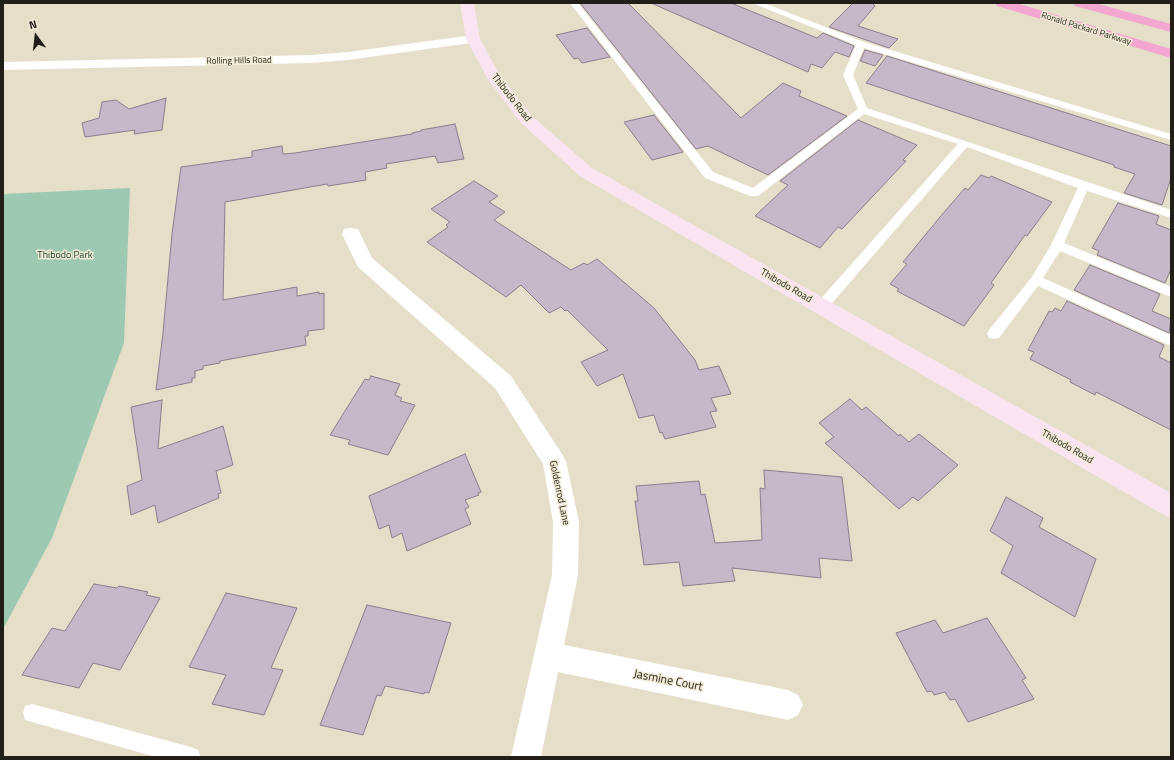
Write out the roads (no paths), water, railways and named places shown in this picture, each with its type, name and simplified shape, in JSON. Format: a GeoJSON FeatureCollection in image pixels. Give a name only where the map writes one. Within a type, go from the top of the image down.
{"type":"FeatureCollection","features":[{"type":"Feature","properties":{"kind":"highway","name":"Ronald Packard Parkway"},"geometry":{"type":"LineString","coordinates":[[1002,3],[1171,54]]}},
{"type":"Feature","properties":{"kind":"highway"},"geometry":{"type":"LineString","coordinates":[[1080,3],[1171,28]]}},
{"type":"Feature","properties":{"kind":"street","name":"Thibodo Road"},"geometry":{"type":"LineString","coordinates":[[467,3],[473,39],[494,78],[527,120],[586,172],[1171,506]]}},
{"type":"Feature","properties":{"kind":"street","name":"Rolling Hills Road"},"geometry":{"type":"LineString","coordinates":[[3,66],[312,59],[348,56],[473,39]]}},
{"type":"Feature","properties":{"kind":"street","name":"Goldenrod Lane"},"geometry":{"type":"LineString","coordinates":[[351,234],[365,262],[503,382],[554,461],[566,522],[565,575],[526,757]]}},
{"type":"Feature","properties":{"kind":"street","name":"Jasmine Court"},"geometry":{"type":"LineString","coordinates":[[548,656],[788,705]]}},
{"type":"Feature","properties":{"kind":"lane"},"geometry":{"type":"LineString","coordinates":[[574,3],[709,175],[754,193],[863,110]]}},
{"type":"Feature","properties":{"kind":"lane"},"geometry":{"type":"LineString","coordinates":[[756,3],[861,44],[1171,137]]}},
{"type":"Feature","properties":{"kind":"lane"},"geometry":{"type":"LineString","coordinates":[[861,44],[848,75],[863,110],[965,143],[1084,186],[1171,214]]}},
{"type":"Feature","properties":{"kind":"lane"},"geometry":{"type":"LineString","coordinates":[[822,306],[965,143]]}},
{"type":"Feature","properties":{"kind":"lane"},"geometry":{"type":"LineString","coordinates":[[994,334],[1036,280],[1057,245],[1084,186]]}},
{"type":"Feature","properties":{"kind":"lane"},"geometry":{"type":"LineString","coordinates":[[1057,245],[1171,292]]}},
{"type":"Feature","properties":{"kind":"lane"},"geometry":{"type":"LineString","coordinates":[[1036,280],[1171,342]]}},
{"type":"Feature","properties":{"kind":"lane"},"geometry":{"type":"LineString","coordinates":[[32,713],[191,757]]}},
{"type":"Feature","properties":{"kind":"park label","name":"Thibodo Park"},"geometry":{"type":"Point","coordinates":[65,256]}}]}
